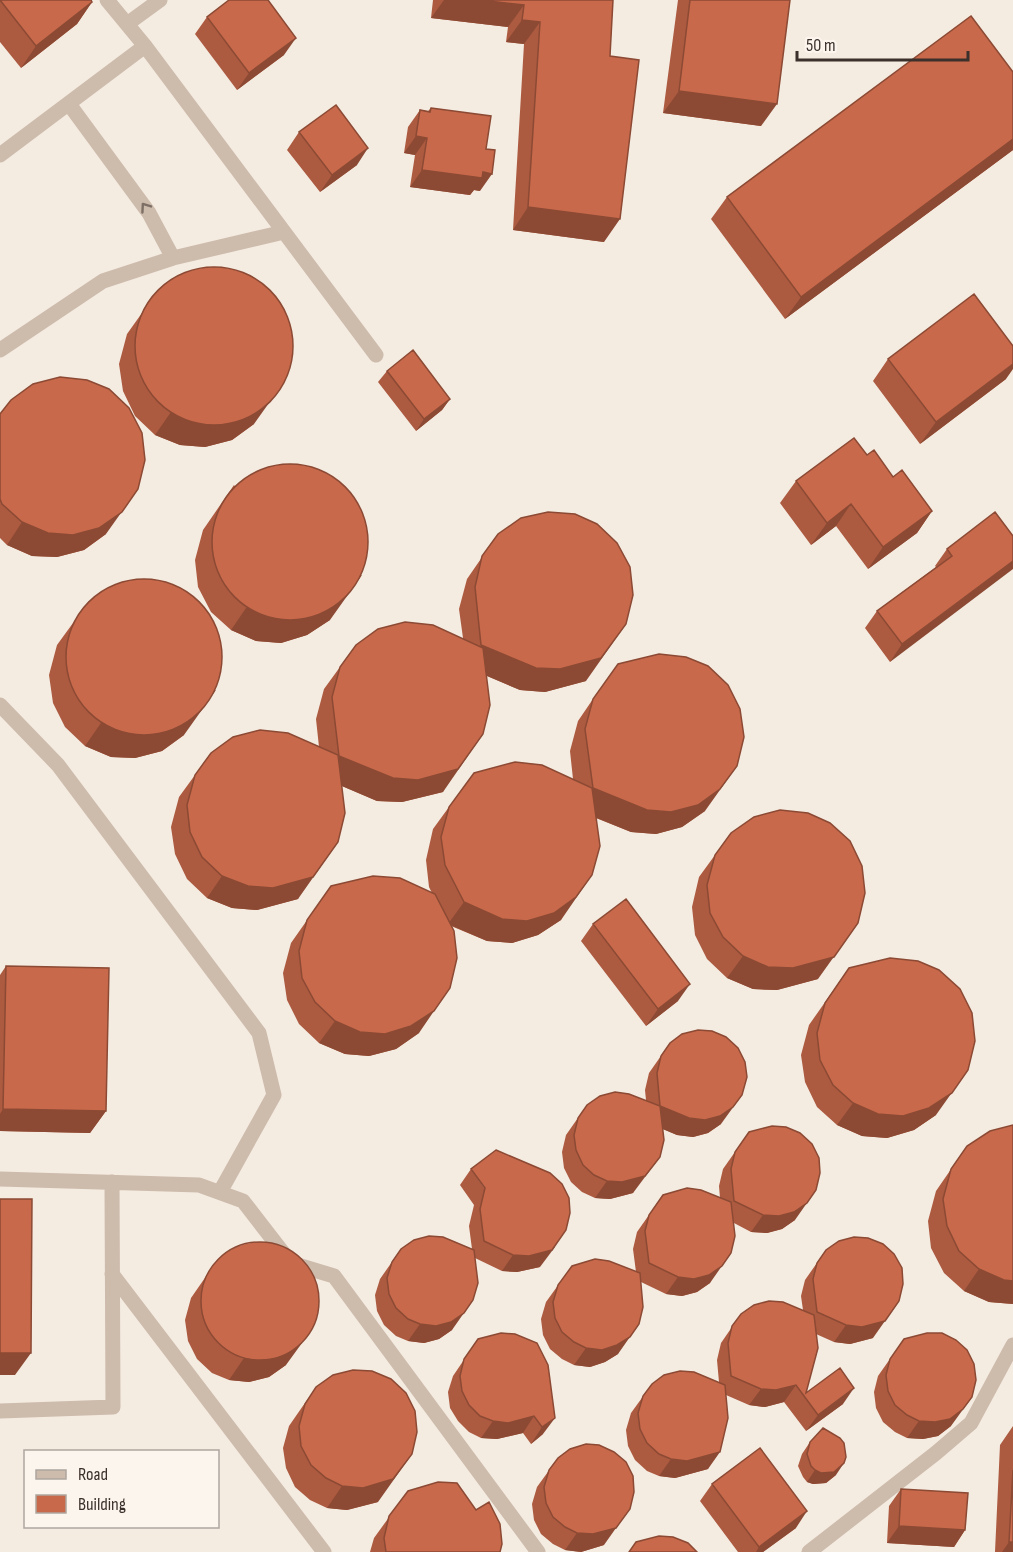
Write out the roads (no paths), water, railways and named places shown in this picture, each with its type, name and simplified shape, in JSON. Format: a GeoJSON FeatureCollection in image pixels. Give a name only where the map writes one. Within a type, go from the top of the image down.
{"type":"FeatureCollection","features":[{"type":"Feature","properties":{"kind":"lane"},"geometry":{"type":"LineString","coordinates":[[106,0],[146,46],[376,355]]}},
{"type":"Feature","properties":{"kind":"lane"},"geometry":{"type":"LineString","coordinates":[[127,24],[160,0]]}},
{"type":"Feature","properties":{"kind":"lane"},"geometry":{"type":"LineString","coordinates":[[0,155],[146,46]]}},
{"type":"Feature","properties":{"kind":"lane"},"geometry":{"type":"LineString","coordinates":[[69,104],[149,213],[174,258]]}},
{"type":"Feature","properties":{"kind":"lane"},"geometry":{"type":"LineString","coordinates":[[0,351],[103,281],[174,258],[284,232]]}},
{"type":"Feature","properties":{"kind":"lane"},"geometry":{"type":"LineString","coordinates":[[0,705],[58,765],[259,1033],[274,1095],[220,1192]]}},
{"type":"Feature","properties":{"kind":"lane"},"geometry":{"type":"LineString","coordinates":[[0,1179],[199,1185],[243,1201],[291,1263],[334,1276],[538,1552]]}},
{"type":"Feature","properties":{"kind":"lane"},"geometry":{"type":"LineString","coordinates":[[0,1411],[113,1407],[112,1182]]}},
{"type":"Feature","properties":{"kind":"lane"},"geometry":{"type":"LineString","coordinates":[[112,1274],[324,1552]]}},
{"type":"Feature","properties":{"kind":"lane"},"geometry":{"type":"LineString","coordinates":[[809,1552],[971,1423],[1013,1345]]}}]}
